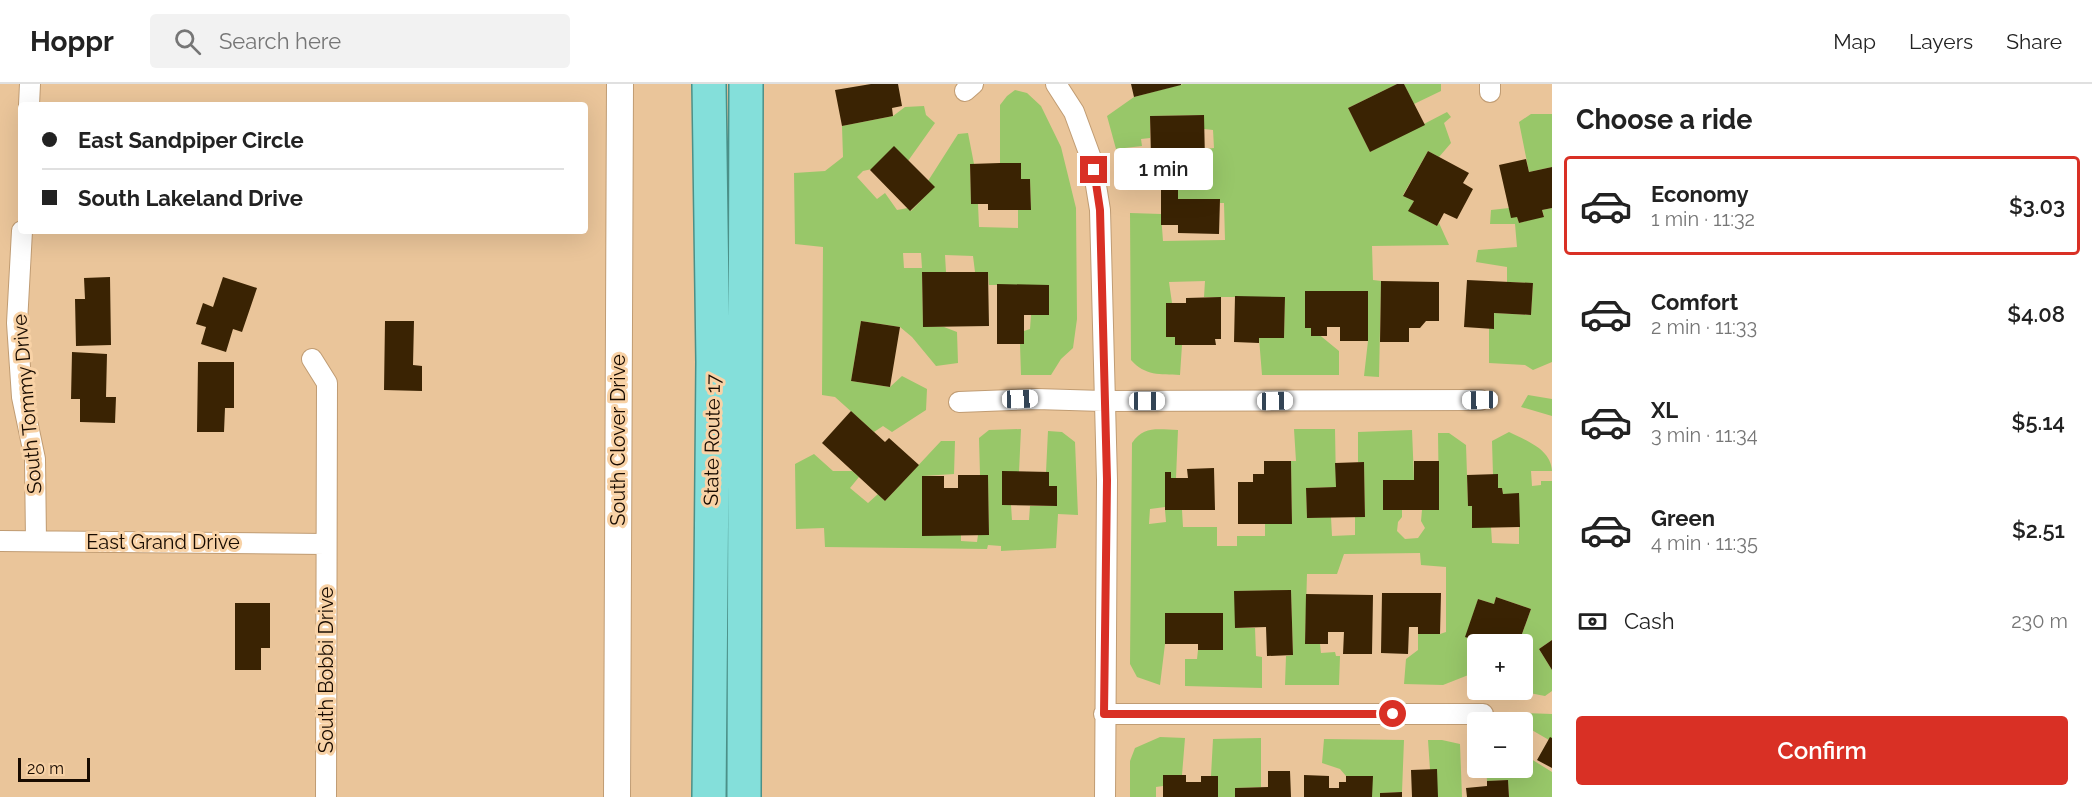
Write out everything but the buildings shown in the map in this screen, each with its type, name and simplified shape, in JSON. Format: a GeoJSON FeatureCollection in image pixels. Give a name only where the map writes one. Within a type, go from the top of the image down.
{"type":"FeatureCollection","features":[{"type":"Feature","properties":{"kind":"highway","name":"State Route 17"},"geometry":{"type":"LineString","coordinates":[[709,84],[713,362],[709,797]]}},
{"type":"Feature","properties":{"kind":"highway","name":"State Route 17"},"geometry":{"type":"LineString","coordinates":[[744,797],[746,84]]}},
{"type":"Feature","properties":{"kind":"street"},"geometry":{"type":"LineString","coordinates":[[29,102],[30,84]]}},
{"type":"Feature","properties":{"kind":"street","name":"South Clover Drive"},"geometry":{"type":"LineString","coordinates":[[617,797],[620,84]]}},
{"type":"Feature","properties":{"kind":"street"},"geometry":{"type":"LineString","coordinates":[[1056,84],[1074,112],[1092,161],[1100,204],[1103,401],[1107,480],[1105,797]]}},
{"type":"Feature","properties":{"kind":"street","name":"South Tommy Drive"},"geometry":{"type":"LineString","coordinates":[[22,234],[9,322],[35,459],[36,541]]}},
{"type":"Feature","properties":{"kind":"street","name":"South Bobbi Drive"},"geometry":{"type":"LineString","coordinates":[[312,359],[327,383],[326,797]]}},
{"type":"Feature","properties":{"kind":"street"},"geometry":{"type":"LineString","coordinates":[[959,402],[1036,399],[1103,401],[1480,400]]}},
{"type":"Feature","properties":{"kind":"street","name":"East Grand Drive"},"geometry":{"type":"LineString","coordinates":[[0,541],[325,544]]}},
{"type":"Feature","properties":{"kind":"street"},"geometry":{"type":"LineString","coordinates":[[1104,714],[1467,714]]}},
{"type":"Feature","properties":{"kind":"green space"},"geometry":{"type":"Polygon","coordinates":[[[1183,84],[1397,84],[1348,108],[1370,152],[1447,112],[1451,117],[1444,123],[1451,143],[1439,157],[1428,151],[1403,195],[1414,201],[1409,211],[1437,226],[1439,223],[1449,245],[1372,246],[1373,280],[1381,281],[1379,377],[1364,376],[1368,341],[1368,291],[1305,291],[1305,327],[1311,328],[1339,351],[1339,375],[1262,375],[1259,338],[1284,338],[1285,297],[1204,297],[1205,281],[1169,282],[1172,303],[1166,337],[1175,337],[1175,345],[1182,345],[1180,375],[1147,372],[1131,360],[1130,213],[1161,214],[1163,241],[1225,240],[1224,203],[1220,203],[1219,199],[1178,199],[1178,187],[1161,190],[1125,189],[1121,169],[1156,168],[1159,162],[1205,161],[1205,149],[1214,148],[1213,130],[1204,129],[1203,115],[1150,116],[1150,138],[1141,139],[1142,146],[1116,149],[1107,116],[1134,97],[1183,84]]]}},
{"type":"Feature","properties":{"kind":"green space"},"geometry":{"type":"Polygon","coordinates":[[[1404,84],[1441,84],[1441,91],[1414,104],[1404,84]]]}},
{"type":"Feature","properties":{"kind":"green space"},"geometry":{"type":"Polygon","coordinates":[[[1015,90],[1027,93],[1041,106],[1061,147],[1076,208],[1077,319],[1073,348],[1061,359],[1051,375],[1021,375],[1020,344],[1024,344],[1024,331],[1030,329],[1031,315],[1049,315],[1049,285],[989,285],[988,272],[975,272],[973,256],[945,255],[946,272],[922,272],[923,326],[944,327],[957,332],[958,363],[936,366],[912,337],[900,327],[861,321],[851,381],[890,387],[902,376],[927,389],[926,410],[892,432],[883,426],[874,432],[835,397],[822,395],[823,247],[795,244],[794,173],[825,171],[843,157],[842,126],[893,116],[905,107],[924,106],[926,115],[935,123],[908,161],[863,171],[857,177],[877,199],[885,193],[897,210],[908,208],[911,211],[934,187],[928,181],[958,134],[968,133],[974,164],[970,164],[971,204],[978,204],[979,227],[1018,228],[1018,210],[1031,209],[1030,179],[1021,179],[1021,163],[1000,163],[1000,105],[1015,90]],[[903,253],[904,268],[922,268],[921,253],[903,253]]]}},
{"type":"Feature","properties":{"kind":"green space"},"geometry":{"type":"Polygon","coordinates":[[[1531,114],[1552,114],[1552,167],[1529,172],[1519,122],[1531,114]]]}},
{"type":"Feature","properties":{"kind":"green space"},"geometry":{"type":"Polygon","coordinates":[[[1509,208],[1519,223],[1544,216],[1542,210],[1552,208],[1552,362],[1533,370],[1525,365],[1489,363],[1489,328],[1494,329],[1494,313],[1531,315],[1533,283],[1507,282],[1507,267],[1476,262],[1478,250],[1517,247],[1515,224],[1490,224],[1491,210],[1509,208]]]}},
{"type":"Feature","properties":{"kind":"green space"},"geometry":{"type":"Polygon","coordinates":[[[1528,395],[1552,399],[1552,416],[1521,407],[1528,395]]]}},
{"type":"Feature","properties":{"kind":"green space"},"geometry":{"type":"Polygon","coordinates":[[[1021,429],[1019,472],[1002,472],[1002,505],[1011,505],[1012,520],[1029,520],[1030,506],[1057,506],[1057,487],[1049,486],[1046,472],[1048,431],[1062,432],[1075,442],[1078,515],[1058,514],[1056,548],[1001,551],[1001,546],[988,545],[987,549],[825,547],[824,528],[796,529],[795,464],[814,454],[833,471],[852,471],[859,477],[850,488],[868,503],[878,494],[885,501],[941,441],[955,441],[954,474],[923,476],[961,535],[961,541],[977,542],[978,535],[989,535],[988,476],[980,475],[979,438],[989,430],[1021,429]]]}},
{"type":"Feature","properties":{"kind":"green space"},"geometry":{"type":"Polygon","coordinates":[[[1294,429],[1335,429],[1336,487],[1306,488],[1307,518],[1331,517],[1332,536],[1355,535],[1355,517],[1365,516],[1364,462],[1358,462],[1358,432],[1412,430],[1414,480],[1383,480],[1383,510],[1402,510],[1397,531],[1405,539],[1418,538],[1425,528],[1421,521],[1422,510],[1439,509],[1438,433],[1449,433],[1466,445],[1468,505],[1472,506],[1472,527],[1491,527],[1492,543],[1519,544],[1519,494],[1503,494],[1502,488],[1498,488],[1498,475],[1493,475],[1492,441],[1509,432],[1543,451],[1551,463],[1552,471],[1531,471],[1532,486],[1541,485],[1541,481],[1552,481],[1552,640],[1539,649],[1552,670],[1552,691],[1545,696],[1533,694],[1533,634],[1522,634],[1531,609],[1496,597],[1494,604],[1478,599],[1466,637],[1467,676],[1443,685],[1404,684],[1406,659],[1418,650],[1418,634],[1446,632],[1446,567],[1421,565],[1420,553],[1344,554],[1337,574],[1307,574],[1305,643],[1320,644],[1321,653],[1335,652],[1336,656],[1340,656],[1339,685],[1285,685],[1286,656],[1293,655],[1291,590],[1235,591],[1235,628],[1255,628],[1256,656],[1262,657],[1262,688],[1185,686],[1185,659],[1197,659],[1198,650],[1223,650],[1223,613],[1165,613],[1165,644],[1160,685],[1137,677],[1130,664],[1132,443],[1147,431],[1178,430],[1176,478],[1171,478],[1170,472],[1165,472],[1165,507],[1150,509],[1149,524],[1166,522],[1165,510],[1182,510],[1183,527],[1217,527],[1217,546],[1237,546],[1237,536],[1265,536],[1265,524],[1292,524],[1291,461],[1296,461],[1294,429]]]}},
{"type":"Feature","properties":{"kind":"green space"},"geometry":{"type":"Polygon","coordinates":[[[1533,713],[1552,714],[1552,738],[1549,740],[1533,731],[1533,713]]]}},
{"type":"Feature","properties":{"kind":"green space"},"geometry":{"type":"Polygon","coordinates":[[[1160,737],[1185,738],[1182,775],[1163,775],[1163,786],[1156,787],[1156,797],[1130,797],[1130,761],[1135,748],[1160,737]]]}},
{"type":"Feature","properties":{"kind":"green space"},"geometry":{"type":"Polygon","coordinates":[[[1261,738],[1261,787],[1235,788],[1235,797],[1218,797],[1218,777],[1211,776],[1213,739],[1261,738]]]}},
{"type":"Feature","properties":{"kind":"green space"},"geometry":{"type":"Polygon","coordinates":[[[1324,739],[1404,740],[1402,792],[1380,793],[1380,797],[1372,797],[1372,777],[1346,776],[1340,769],[1322,763],[1324,739]]]}},
{"type":"Feature","properties":{"kind":"green space"},"geometry":{"type":"Polygon","coordinates":[[[1428,740],[1460,744],[1462,797],[1438,797],[1430,770],[1428,740]]]}},
{"type":"Feature","properties":{"kind":"green space"},"geometry":{"type":"Polygon","coordinates":[[[1533,760],[1552,772],[1552,797],[1509,797],[1508,780],[1487,781],[1487,778],[1533,778],[1533,760]]]}},
{"type":"Feature","properties":{"kind":"route"},"geometry":{"type":"LineString","coordinates":[[1094,170],[1100,210],[1103,401],[1107,480],[1104,714],[1393,714]]}}]}
